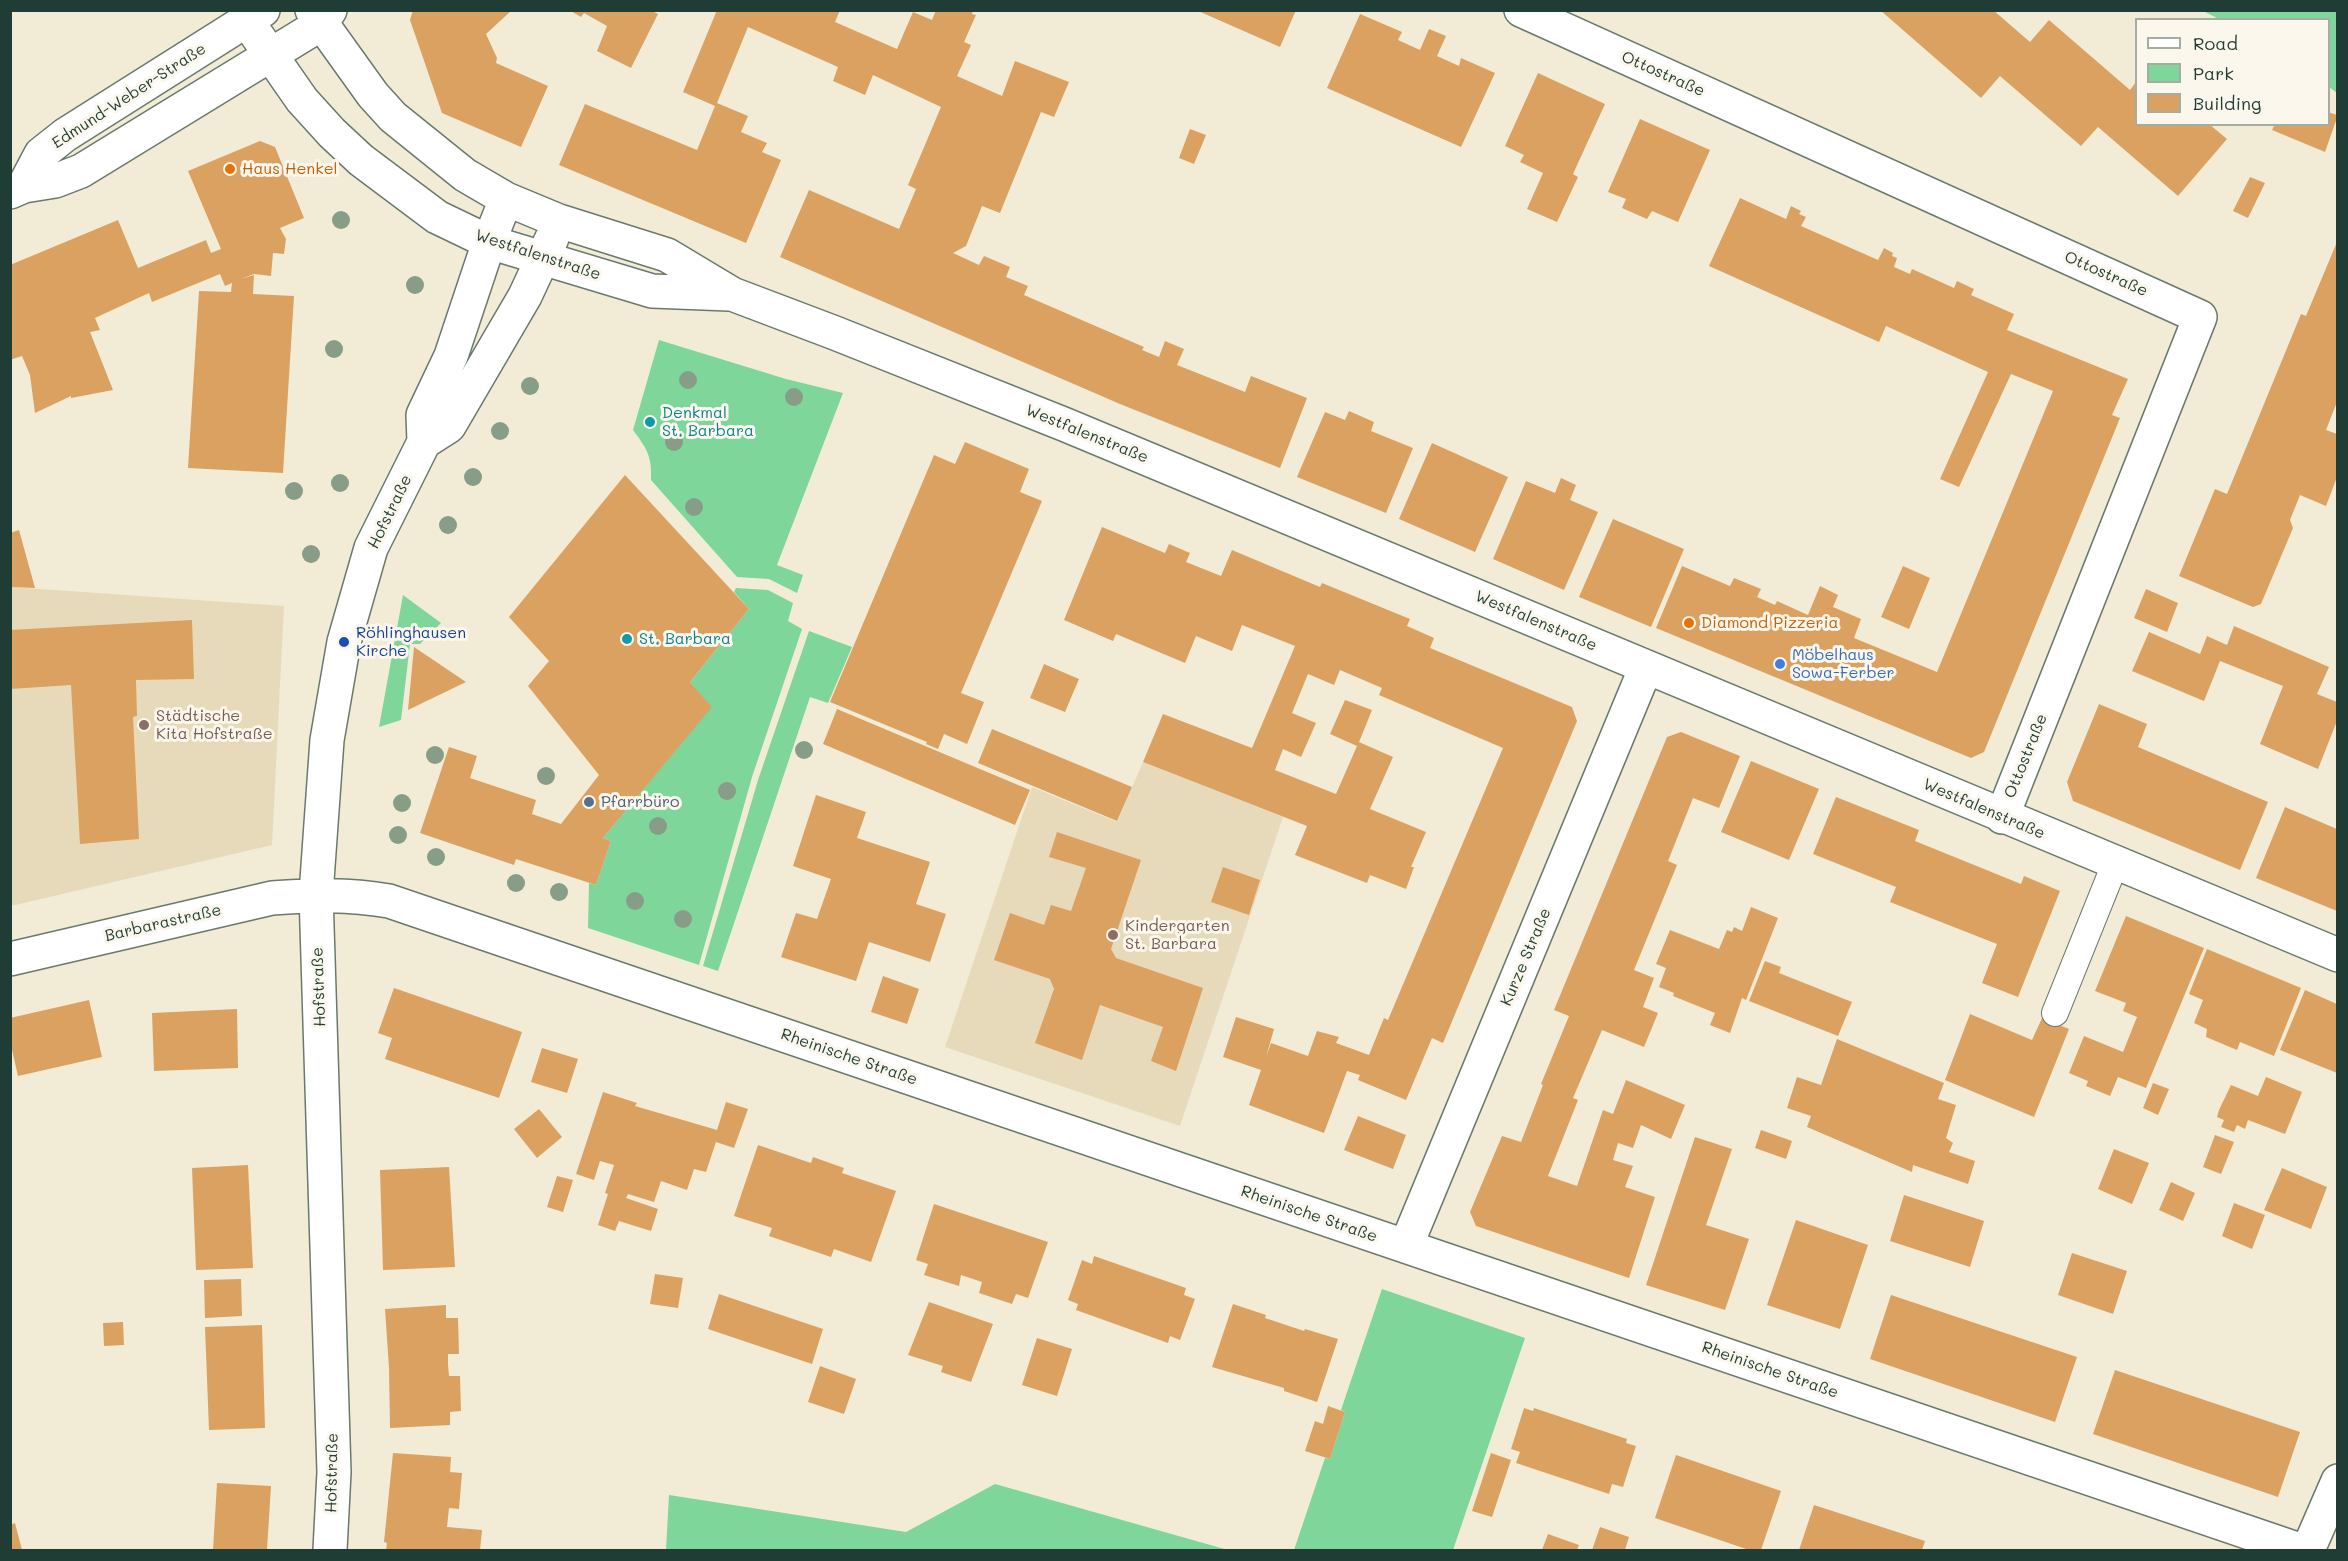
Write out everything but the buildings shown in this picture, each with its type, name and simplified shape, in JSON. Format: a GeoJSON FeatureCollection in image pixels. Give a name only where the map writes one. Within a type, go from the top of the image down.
{"type":"FeatureCollection","features":[{"type":"Feature","properties":{"kind":"street","name":"Ottostraße"},"geometry":{"type":"LineString","coordinates":[[1521,10],[2200,317],[2002,817]]}},
{"type":"Feature","properties":{"kind":"street","name":"Westfalenstraße"},"geometry":{"type":"LineString","coordinates":[[321,15],[373,95],[393,117],[465,176],[506,199],[559,220],[667,255],[732,294],[1066,425],[2337,955]]}},
{"type":"Feature","properties":{"kind":"street","name":"Edmund-Weber-Straße"},"geometry":{"type":"LineString","coordinates":[[17,189],[55,182],[81,171],[270,55],[321,15]]}},
{"type":"Feature","properties":{"kind":"street","name":"Edmund-Weber-Straße"},"geometry":{"type":"LineString","coordinates":[[17,189],[41,154],[65,135],[256,16],[270,55]]}},
{"type":"Feature","properties":{"kind":"street","name":"Westfalenstraße"},"geometry":{"type":"LineString","coordinates":[[270,55],[302,100],[361,160],[437,218],[489,242],[652,291],[732,294]]}},
{"type":"Feature","properties":{"kind":"street","name":"Hofstraße"},"geometry":{"type":"LineString","coordinates":[[330,1551],[334,1472],[316,894],[327,740],[344,642],[371,548],[424,442],[423,416],[451,356],[489,242],[506,199]]}},
{"type":"Feature","properties":{"kind":"street"},"geometry":{"type":"LineString","coordinates":[[424,442],[449,426],[504,335],[544,257],[559,220]]}},
{"type":"Feature","properties":{"kind":"street","name":"Kurze Straße"},"geometry":{"type":"LineString","coordinates":[[1406,1246],[1646,668]]}},
{"type":"Feature","properties":{"kind":"street","name":"Barbarastraße"},"geometry":{"type":"LineString","coordinates":[[10,959],[272,898],[316,894]]}},
{"type":"Feature","properties":{"kind":"street","name":"Rheinische Straße"},"geometry":{"type":"LineString","coordinates":[[316,894],[351,895],[389,901],[2300,1551]]}},
{"type":"Feature","properties":{"kind":"street"},"geometry":{"type":"LineString","coordinates":[[2308,1551],[2337,1481]]}},
{"type":"Feature","properties":{"kind":"lane"},"geometry":{"type":"LineString","coordinates":[[2055,1013],[2115,864]]}},
{"type":"Feature","properties":{"kind":"shaded area","name":"Städtische Kita Hofstraße"},"geometry":{"type":"Polygon","coordinates":[[[11,587],[284,606],[272,845],[11,906],[11,587]]]}},
{"type":"Feature","properties":{"kind":"shaded area","name":"Kindergarten St. Barbara"},"geometry":{"type":"Polygon","coordinates":[[[1143,762],[1283,817],[1180,1126],[945,1047],[1032,787],[1117,822],[1143,762]]]}},
{"type":"Feature","properties":{"kind":"green space"},"geometry":{"type":"Polygon","coordinates":[[[2203,11],[2337,11],[2337,93],[2330,88],[2330,18],[2217,18],[2203,11]]]}},
{"type":"Feature","properties":{"kind":"green space"},"geometry":{"type":"Polygon","coordinates":[[[659,340],[786,379],[843,393],[777,565],[803,575],[797,593],[769,579],[737,577],[651,480],[648,453],[633,430],[659,340]]]}},
{"type":"Feature","properties":{"kind":"green space"},"geometry":{"type":"Polygon","coordinates":[[[736,588],[768,590],[793,603],[788,621],[802,629],[752,777],[699,965],[588,928],[589,883],[596,885],[611,841],[603,838],[711,707],[690,682],[749,609],[734,592],[736,588]]]}},
{"type":"Feature","properties":{"kind":"green space"},"geometry":{"type":"Polygon","coordinates":[[[403,595],[441,623],[420,644],[410,644],[401,720],[379,727],[403,595]]]}},
{"type":"Feature","properties":{"kind":"green space"},"geometry":{"type":"Polygon","coordinates":[[[809,631],[852,647],[828,703],[810,697],[718,971],[703,966],[758,780],[809,631]]]}},
{"type":"Feature","properties":{"kind":"green space"},"geometry":{"type":"Polygon","coordinates":[[[1382,1289],[1525,1338],[1453,1550],[1294,1550],[1325,1458],[1330,1459],[1345,1412],[1341,1410],[1382,1289]]]}},
{"type":"Feature","properties":{"kind":"green space"},"geometry":{"type":"Polygon","coordinates":[[[995,1484],[1228,1550],[666,1550],[669,1495],[906,1532],[995,1484]]]}},
{"type":"Feature","properties":{"kind":"place","name":"Haus Henkel"},"geometry":{"type":"Point","coordinates":[230,169]}},
{"type":"Feature","properties":{"kind":"place","name":"Denkmal St. Barbara"},"geometry":{"type":"Point","coordinates":[650,422]}},
{"type":"Feature","properties":{"kind":"place","name":"Diamond Pizzeria"},"geometry":{"type":"Point","coordinates":[1689,623]}},
{"type":"Feature","properties":{"kind":"place","name":"St. Barbara"},"geometry":{"type":"Point","coordinates":[627,639]}},
{"type":"Feature","properties":{"kind":"place","name":"Röhlinghausen Kirche"},"geometry":{"type":"Point","coordinates":[344,642]}},
{"type":"Feature","properties":{"kind":"place","name":"Möbelhaus Sowa-Ferber"},"geometry":{"type":"Point","coordinates":[1780,664]}},
{"type":"Feature","properties":{"kind":"place","name":"Städtische Kita Hofstraße"},"geometry":{"type":"Point","coordinates":[144,725]}},
{"type":"Feature","properties":{"kind":"place","name":"Pfarrbüro"},"geometry":{"type":"Point","coordinates":[589,802]}},
{"type":"Feature","properties":{"kind":"place","name":"Kindergarten St. Barbara"},"geometry":{"type":"Point","coordinates":[1113,935]}}]}
